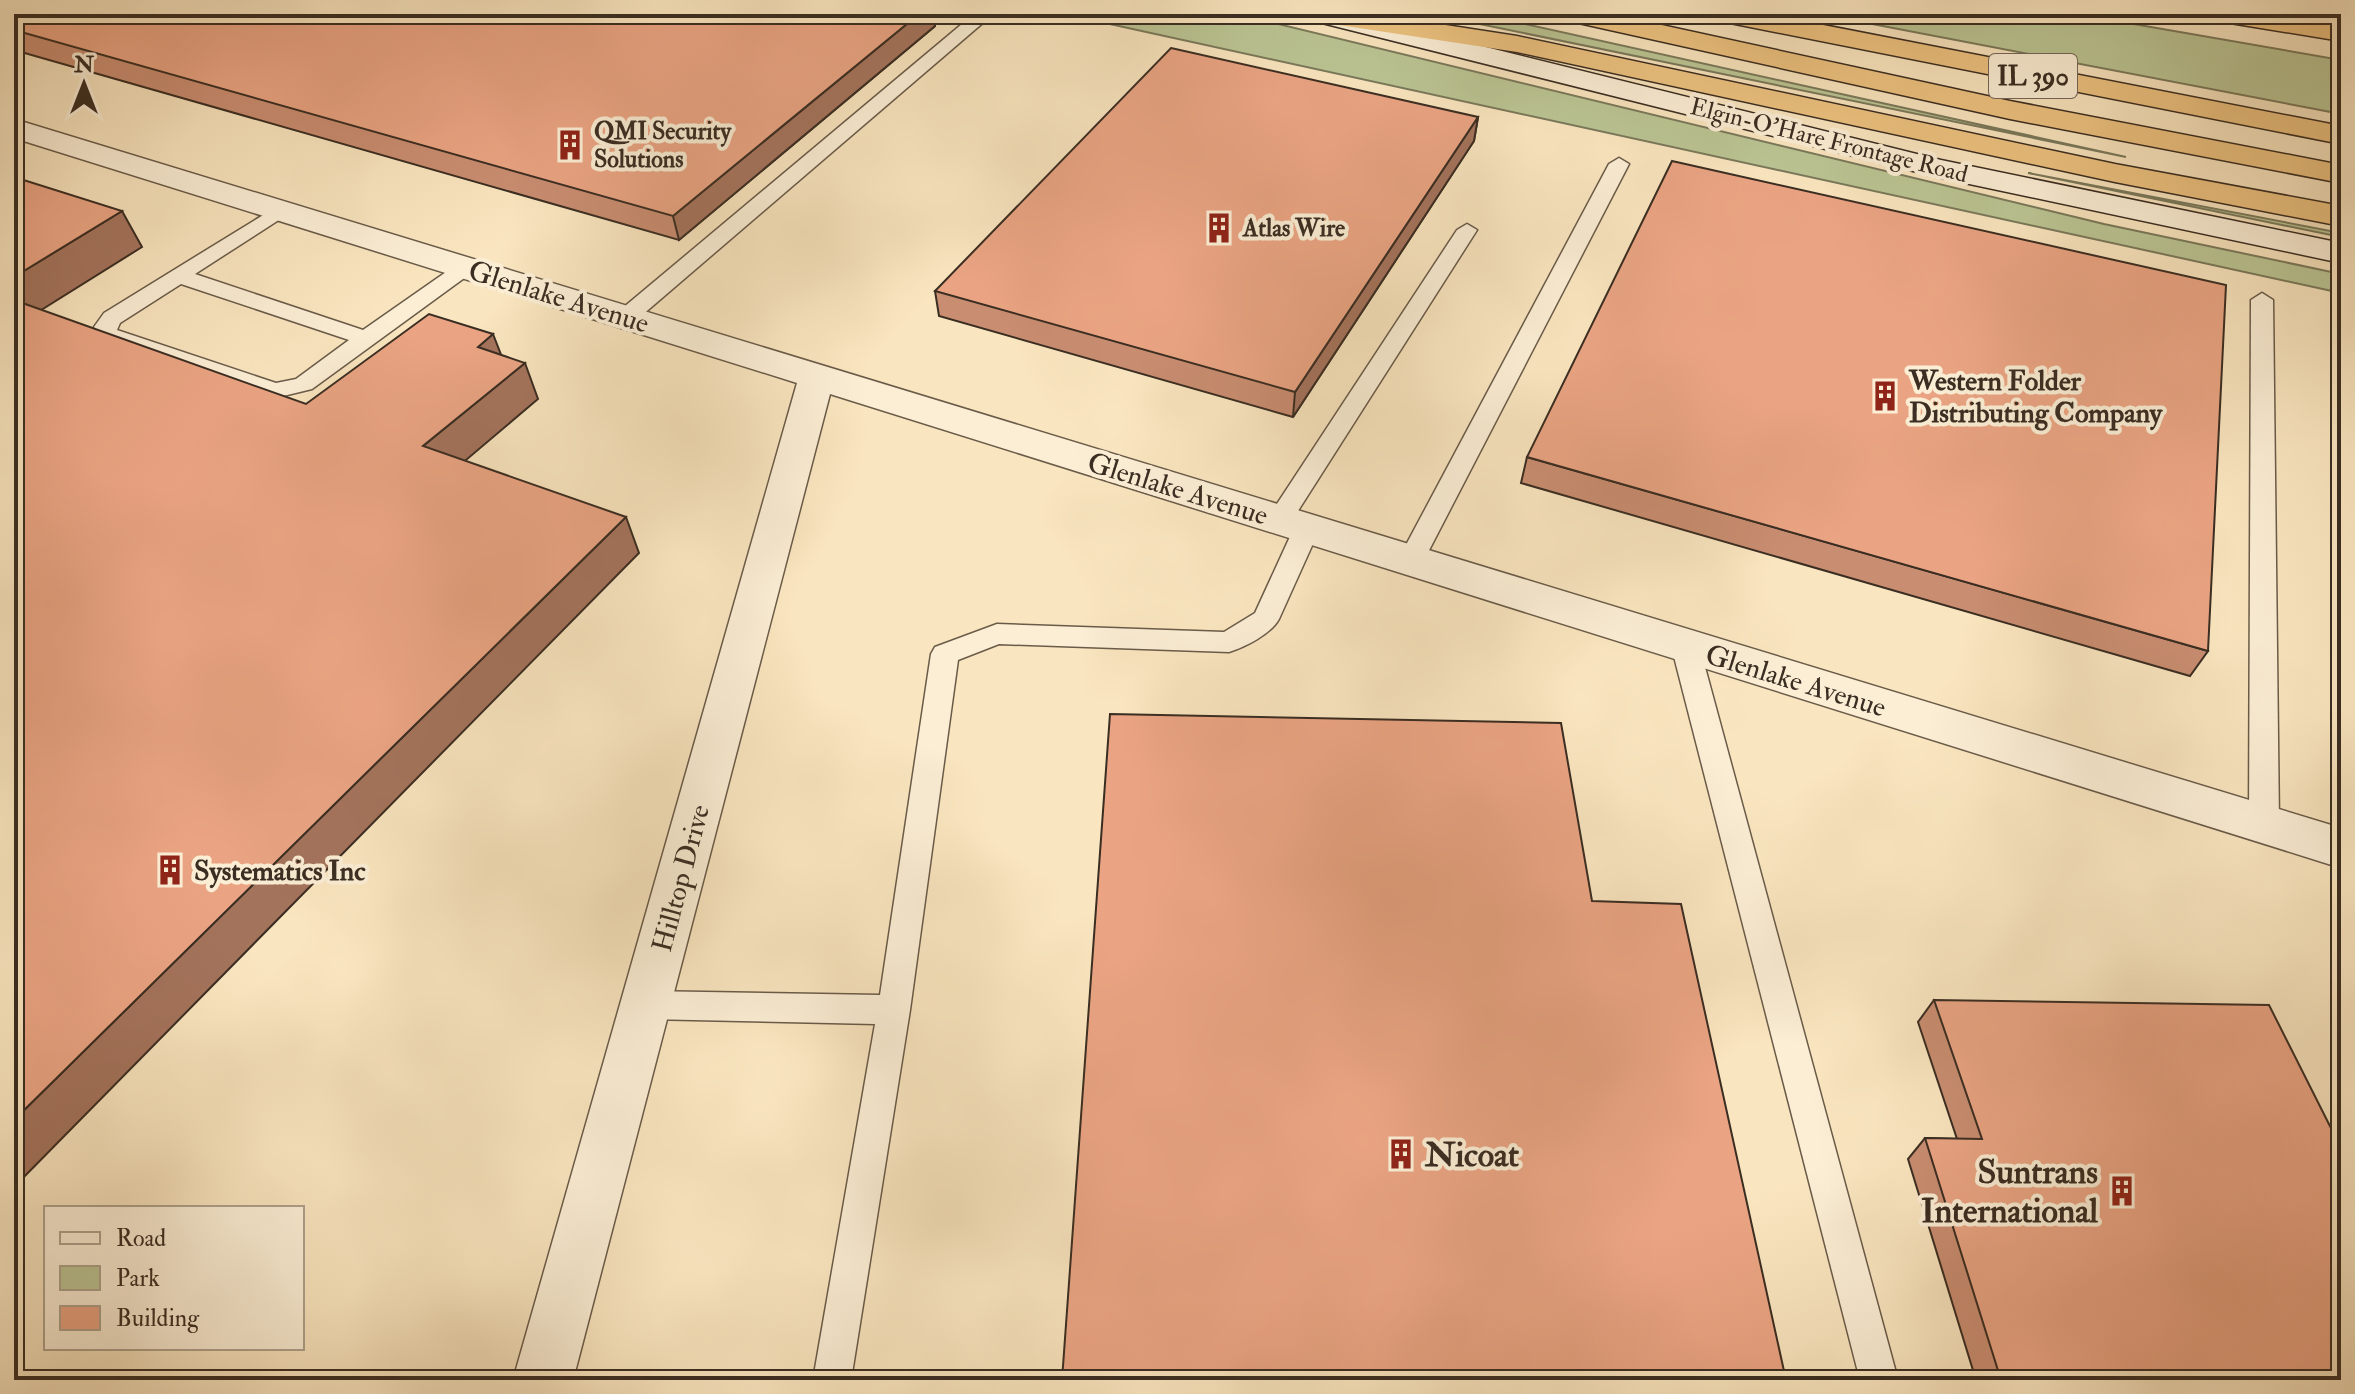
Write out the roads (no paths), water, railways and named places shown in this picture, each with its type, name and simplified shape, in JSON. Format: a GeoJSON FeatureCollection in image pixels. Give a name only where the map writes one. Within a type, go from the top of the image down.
{"type":"FeatureCollection","features":[{"type":"Feature","properties":{"kind":"highway"},"geometry":{"type":"LineString","coordinates":[[1574,14],[2010,110],[2341,174]]}},
{"type":"Feature","properties":{"kind":"highway","name":"IL 390"},"geometry":{"type":"LineString","coordinates":[[1725,14],[2341,135]]}},
{"type":"Feature","properties":{"kind":"highway"},"geometry":{"type":"LineString","coordinates":[[2224,14],[2341,33]]}},
{"type":"Feature","properties":{"kind":"highway"},"geometry":{"type":"LineString","coordinates":[[1323,15],[1517,44],[2115,173],[2341,216]]}},
{"type":"Feature","properties":{"kind":"street","name":"Elgin-O'Hare Frontage Road"},"geometry":{"type":"LineString","coordinates":[[1323,15],[1941,169],[2341,253]]}},
{"type":"Feature","properties":{"kind":"street","name":"Glenlake Avenue"},"geometry":{"type":"LineString","coordinates":[[14,128],[2341,848]]}},
{"type":"Feature","properties":{"kind":"street","name":"Hilltop Drive"},"geometry":{"type":"LineString","coordinates":[[543,1380],[817,376]]}},
{"type":"Feature","properties":{"kind":"lane"},"geometry":{"type":"LineString","coordinates":[[626,317],[976,21],[941,14]]}},
{"type":"Feature","properties":{"kind":"lane"},"geometry":{"type":"LineString","coordinates":[[1411,560],[1619,164]]}},
{"type":"Feature","properties":{"kind":"lane"},"geometry":{"type":"LineString","coordinates":[[281,210],[112,318],[105,327],[107,334],[275,391],[304,384],[467,268]]}},
{"type":"Feature","properties":{"kind":"lane"},"geometry":{"type":"LineString","coordinates":[[832,1380],[894,1010],[945,654],[997,634],[1229,642],[1266,619],[1294,524],[1467,230]]}},
{"type":"Feature","properties":{"kind":"lane"},"geometry":{"type":"LineString","coordinates":[[179,276],[366,338]]}},
{"type":"Feature","properties":{"kind":"lane"},"geometry":{"type":"LineString","coordinates":[[2262,300],[2264,824]]}},
{"type":"Feature","properties":{"kind":"lane"},"geometry":{"type":"LineString","coordinates":[[1685,645],[1879,1380]]}},
{"type":"Feature","properties":{"kind":"lane"},"geometry":{"type":"LineString","coordinates":[[646,1005],[894,1010]]}},
{"type":"Feature","properties":{"kind":"place","name":"QMI Security Solutions"},"geometry":{"type":"Point","coordinates":[570,145]}},
{"type":"Feature","properties":{"kind":"place","name":"Atlas Wire"},"geometry":{"type":"Point","coordinates":[1219,228]}},
{"type":"Feature","properties":{"kind":"place","name":"Western Folder Distributing Company"},"geometry":{"type":"Point","coordinates":[1885,396]}},
{"type":"Feature","properties":{"kind":"place","name":"Systematics Inc"},"geometry":{"type":"Point","coordinates":[170,870]}},
{"type":"Feature","properties":{"kind":"place","name":"Nicoat"},"geometry":{"type":"Point","coordinates":[1401,1154]}},
{"type":"Feature","properties":{"kind":"place","name":"Suntrans International"},"geometry":{"type":"Point","coordinates":[2122,1191]}}]}
